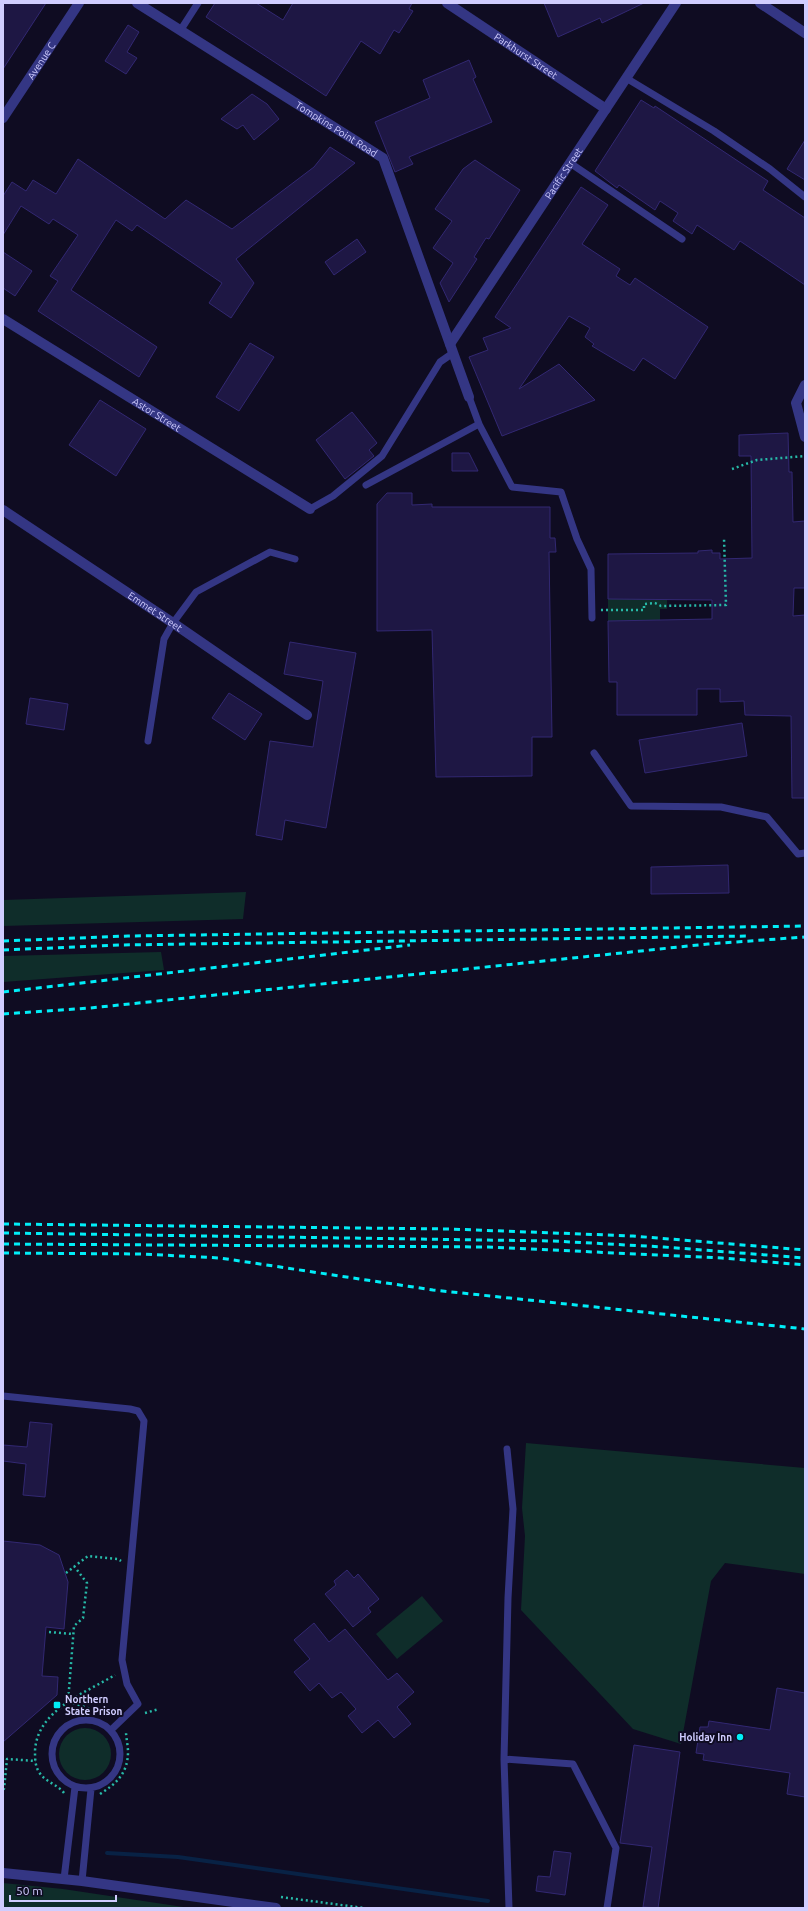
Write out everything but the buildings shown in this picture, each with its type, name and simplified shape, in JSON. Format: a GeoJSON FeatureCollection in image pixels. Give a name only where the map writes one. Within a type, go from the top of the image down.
{"type":"FeatureCollection","features":[{"type":"Feature","properties":{"kind":"street","name":"Avenue C"},"geometry":{"type":"LineString","coordinates":[[4,114],[79,3]]}},
{"type":"Feature","properties":{"kind":"street","name":"Tompkins Point Road"},"geometry":{"type":"LineString","coordinates":[[137,3],[383,158],[469,397]]}},
{"type":"Feature","properties":{"kind":"street","name":"Parkhurst Street"},"geometry":{"type":"LineString","coordinates":[[447,3],[606,109]]}},
{"type":"Feature","properties":{"kind":"street","name":"Pacific Street"},"geometry":{"type":"LineString","coordinates":[[452,348],[570,162],[676,3]]}},
{"type":"Feature","properties":{"kind":"street"},"geometry":{"type":"LineString","coordinates":[[760,3],[805,33]]}},
{"type":"Feature","properties":{"kind":"street","name":"Astor Street"},"geometry":{"type":"LineString","coordinates":[[3,319],[310,509]]}},
{"type":"Feature","properties":{"kind":"street"},"geometry":{"type":"LineString","coordinates":[[805,385],[796,403],[805,437]]}},
{"type":"Feature","properties":{"kind":"street","name":"Emmet Street"},"geometry":{"type":"LineString","coordinates":[[3,510],[173,623],[307,715]]}},
{"type":"Feature","properties":{"kind":"street"},"geometry":{"type":"LineString","coordinates":[[3,1873],[82,1881],[276,1908]]}},
{"type":"Feature","properties":{"kind":"lane"},"geometry":{"type":"LineString","coordinates":[[180,30],[198,3]]}},
{"type":"Feature","properties":{"kind":"lane"},"geometry":{"type":"LineString","coordinates":[[626,78],[714,131],[770,169],[805,198]]}},
{"type":"Feature","properties":{"kind":"lane"},"geometry":{"type":"LineString","coordinates":[[570,162],[682,239]]}},
{"type":"Feature","properties":{"kind":"lane"},"geometry":{"type":"LineString","coordinates":[[310,509],[332,496],[382,456],[440,362],[452,348]]}},
{"type":"Feature","properties":{"kind":"lane"},"geometry":{"type":"LineString","coordinates":[[469,397],[479,424],[512,487],[561,492],[577,539],[591,569],[592,618]]}},
{"type":"Feature","properties":{"kind":"lane"},"geometry":{"type":"LineString","coordinates":[[366,485],[479,424]]}},
{"type":"Feature","properties":{"kind":"lane"},"geometry":{"type":"LineString","coordinates":[[148,741],[164,639],[173,623],[196,592],[270,552],[295,559]]}},
{"type":"Feature","properties":{"kind":"lane"},"geometry":{"type":"LineString","coordinates":[[594,753],[631,806],[721,807],[767,817],[798,854],[805,853]]}},
{"type":"Feature","properties":{"kind":"lane"},"geometry":{"type":"LineString","coordinates":[[3,1396],[130,1409],[138,1411],[144,1421],[122,1660],[127,1684],[138,1704],[111,1730]]}},
{"type":"Feature","properties":{"kind":"lane"},"geometry":{"type":"LineString","coordinates":[[507,1449],[513,1509],[508,1598],[504,1759],[509,1908]]}},
{"type":"Feature","properties":{"kind":"lane"},"geometry":{"type":"LineString","coordinates":[[79,1720],[96,1722],[111,1730],[119,1744],[120,1762],[116,1772],[109,1781],[99,1787],[75,1787],[66,1782],[58,1774],[53,1764],[53,1747],[60,1732],[68,1724],[79,1720]]}},
{"type":"Feature","properties":{"kind":"lane"},"geometry":{"type":"LineString","coordinates":[[504,1759],[573,1764],[616,1848],[607,1908]]}},
{"type":"Feature","properties":{"kind":"lane"},"geometry":{"type":"LineString","coordinates":[[64,1879],[75,1787]]}},
{"type":"Feature","properties":{"kind":"lane"},"geometry":{"type":"LineString","coordinates":[[82,1881],[91,1788]]}},
{"type":"Feature","properties":{"kind":"path"},"geometry":{"type":"LineString","coordinates":[[732,469],[757,460],[805,456]]}},
{"type":"Feature","properties":{"kind":"path"},"geometry":{"type":"LineString","coordinates":[[592,610],[644,610],[644,604],[655,603],[661,606],[726,605],[724,538]]}},
{"type":"Feature","properties":{"kind":"path"},"geometry":{"type":"LineString","coordinates":[[66,1573],[82,1559],[92,1556],[118,1559],[121,1560],[121,1562]]}},
{"type":"Feature","properties":{"kind":"path"},"geometry":{"type":"LineString","coordinates":[[68,1702],[74,1626],[83,1618],[87,1583],[74,1566]]}},
{"type":"Feature","properties":{"kind":"path"},"geometry":{"type":"LineString","coordinates":[[49,1632],[74,1634]]}},
{"type":"Feature","properties":{"kind":"path"},"geometry":{"type":"LineString","coordinates":[[113,1669],[117,1682]]}},
{"type":"Feature","properties":{"kind":"path"},"geometry":{"type":"LineString","coordinates":[[66,1797],[60,1788],[42,1777],[38,1771],[35,1747],[42,1728],[54,1713],[68,1702],[115,1675]]}},
{"type":"Feature","properties":{"kind":"path"},"geometry":{"type":"LineString","coordinates":[[68,1702],[84,1706],[104,1714],[110,1715],[114,1713]]}},
{"type":"Feature","properties":{"kind":"path"},"geometry":{"type":"LineString","coordinates":[[143,1713],[159,1709]]}},
{"type":"Feature","properties":{"kind":"path"},"geometry":{"type":"LineString","coordinates":[[96,1800],[99,1794],[117,1782],[123,1774],[127,1759],[126,1731],[129,1725]]}},
{"type":"Feature","properties":{"kind":"path"},"geometry":{"type":"LineString","coordinates":[[3,1789],[6,1759],[36,1761]]}},
{"type":"Feature","properties":{"kind":"path"},"geometry":{"type":"LineString","coordinates":[[278,1896],[364,1908]]}},
{"type":"Feature","properties":{"kind":"green space"},"geometry":{"type":"Polygon","coordinates":[[[608,599],[667,599],[667,609],[660,609],[660,620],[608,621],[608,599]]]}},
{"type":"Feature","properties":{"kind":"green space"},"geometry":{"type":"Polygon","coordinates":[[[246,892],[243,919],[3,926],[3,900],[246,892]]]}},
{"type":"Feature","properties":{"kind":"green space"},"geometry":{"type":"Polygon","coordinates":[[[161,952],[164,970],[3,982],[3,956],[161,952]]]}},
{"type":"Feature","properties":{"kind":"green space"},"geometry":{"type":"Polygon","coordinates":[[[526,1443],[805,1468],[805,1574],[725,1563],[711,1581],[681,1744],[633,1729],[521,1610],[525,1536],[522,1508],[526,1443]]]}},
{"type":"Feature","properties":{"kind":"green space"},"geometry":{"type":"Polygon","coordinates":[[[422,1596],[443,1621],[397,1659],[376,1634],[422,1596]]]}},
{"type":"Feature","properties":{"kind":"green space"},"geometry":{"type":"Polygon","coordinates":[[[85,1728],[95,1730],[103,1736],[109,1744],[111,1754],[109,1764],[103,1772],[95,1778],[85,1780],[75,1778],[67,1772],[61,1764],[59,1754],[61,1744],[67,1736],[75,1730],[85,1728]]]}},
{"type":"Feature","properties":{"kind":"green space"},"geometry":{"type":"Polygon","coordinates":[[[3,1883],[63,1889],[190,1908],[3,1908],[3,1883]]]}},
{"type":"Feature","properties":{"kind":"waterway"},"geometry":{"type":"LineString","coordinates":[[107,1853],[178,1857],[488,1901]]}},
{"type":"Feature","properties":{"kind":"railway"},"geometry":{"type":"LineString","coordinates":[[3,941],[128,936],[805,926]]}},
{"type":"Feature","properties":{"kind":"railway"},"geometry":{"type":"LineString","coordinates":[[3,950],[121,945],[749,936]]}},
{"type":"Feature","properties":{"kind":"railway"},"geometry":{"type":"LineString","coordinates":[[3,1014],[90,1008],[708,944],[805,937]]}},
{"type":"Feature","properties":{"kind":"railway"},"geometry":{"type":"LineString","coordinates":[[3,992],[410,945]]}},
{"type":"Feature","properties":{"kind":"railway"},"geometry":{"type":"LineString","coordinates":[[3,1224],[450,1229],[633,1236],[805,1250]]}},
{"type":"Feature","properties":{"kind":"railway"},"geometry":{"type":"LineString","coordinates":[[3,1233],[553,1241],[664,1247],[805,1258]]}},
{"type":"Feature","properties":{"kind":"railway"},"geometry":{"type":"LineString","coordinates":[[3,1244],[488,1247],[722,1258],[805,1265]]}},
{"type":"Feature","properties":{"kind":"railway"},"geometry":{"type":"LineString","coordinates":[[3,1253],[142,1254],[220,1258],[433,1290],[805,1329]]}},
{"type":"Feature","properties":{"kind":"place","name":"Northern State Prison"},"geometry":{"type":"Point","coordinates":[57,1705]}},
{"type":"Feature","properties":{"kind":"place","name":"Holiday Inn"},"geometry":{"type":"Point","coordinates":[740,1737]}}]}
